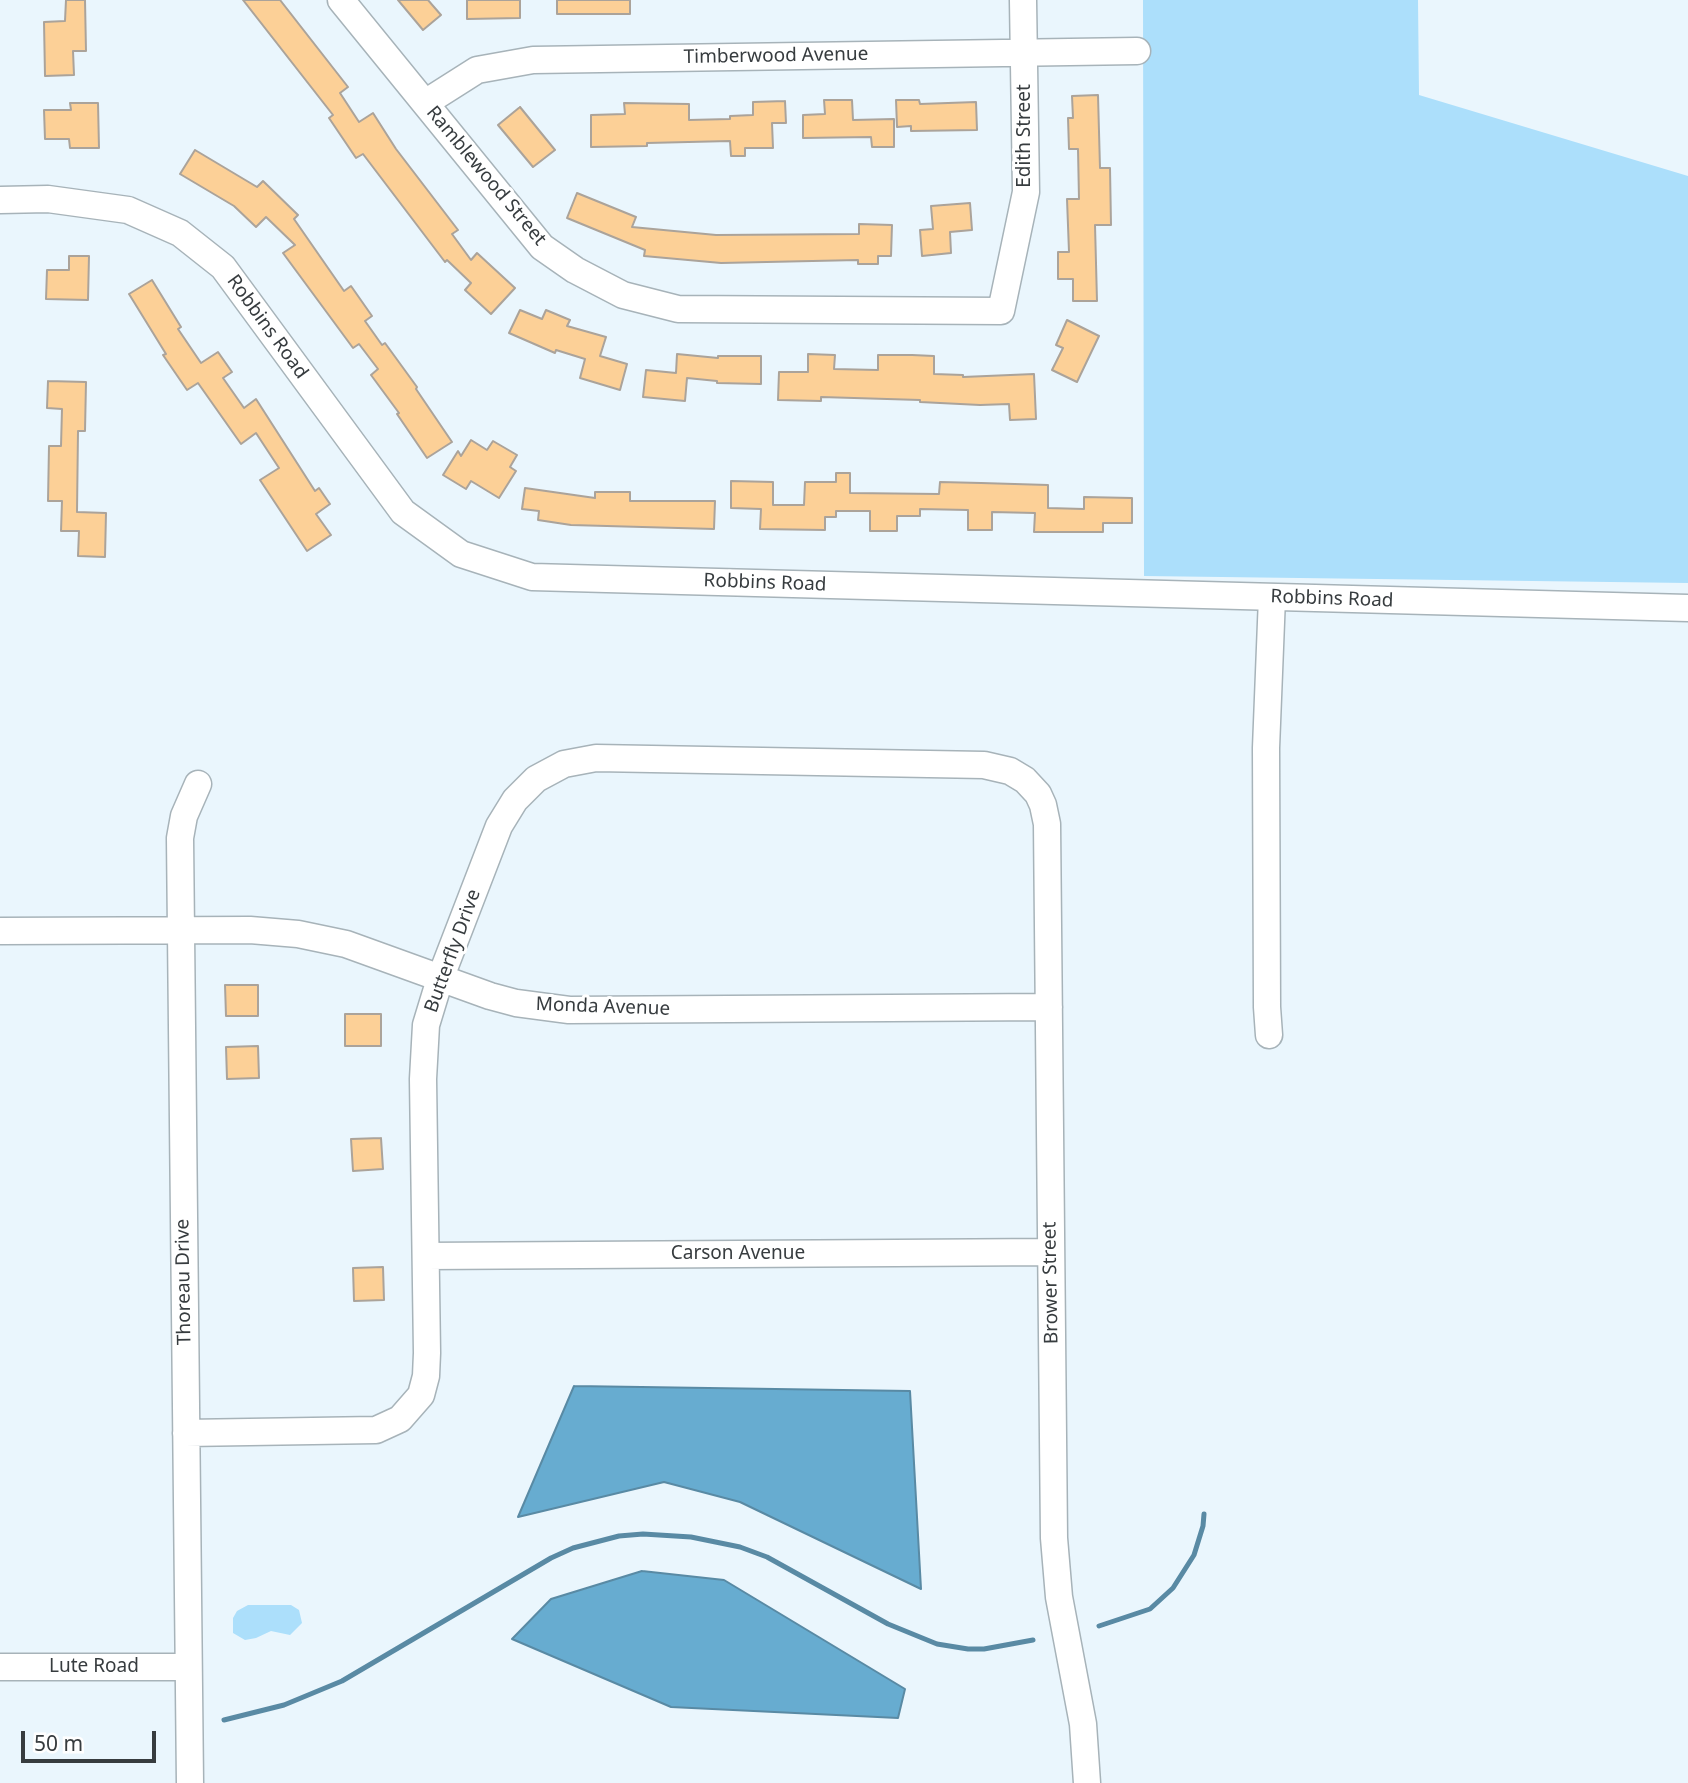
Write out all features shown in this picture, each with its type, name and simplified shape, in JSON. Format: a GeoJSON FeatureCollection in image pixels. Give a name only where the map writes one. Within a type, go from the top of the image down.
{"type":"FeatureCollection","features":[{"type":"Feature","properties":{"kind":"street","name":"Ramblewood Street"},"geometry":{"type":"LineString","coordinates":[[341,0],[542,247],[575,270],[623,295],[678,309],[1001,311]]}},
{"type":"Feature","properties":{"kind":"street","name":"Edith Street"},"geometry":{"type":"LineString","coordinates":[[1001,311],[1026,192],[1023,0]]}},
{"type":"Feature","properties":{"kind":"street","name":"Timberwood Avenue"},"geometry":{"type":"LineString","coordinates":[[425,103],[477,70],[533,60],[1138,51]]}},
{"type":"Feature","properties":{"kind":"street","name":"Robbins Road"},"geometry":{"type":"LineString","coordinates":[[0,200],[48,199],[128,210],[180,233],[223,267],[403,512],[461,554],[532,577],[1688,608]]}},
{"type":"Feature","properties":{"kind":"street"},"geometry":{"type":"LineString","coordinates":[[1269,1035],[1266,748],[1272,597]]}},
{"type":"Feature","properties":{"kind":"street","name":"Butterfly Drive"},"geometry":{"type":"LineString","coordinates":[[186,1433],[362,1432],[382,1428],[400,1419],[419,1398],[426,1376],[424,1059],[428,1015],[508,808],[536,779],[564,764],[596,758],[984,765],[1010,771],[1030,784]]}},
{"type":"Feature","properties":{"kind":"street","name":"Thoreau Drive"},"geometry":{"type":"LineString","coordinates":[[190,1783],[180,930],[181,825],[198,784]]}},
{"type":"Feature","properties":{"kind":"street","name":"Brower Street"},"geometry":{"type":"LineString","coordinates":[[1030,784],[1043,805],[1047,824],[1055,1560],[1059,1597],[1083,1724],[1087,1783]]}},
{"type":"Feature","properties":{"kind":"street","name":"Monda Avenue"},"geometry":{"type":"LineString","coordinates":[[0,931],[264,930],[324,938],[504,1000],[569,1010],[1049,1007]]}},
{"type":"Feature","properties":{"kind":"street","name":"Carson Avenue"},"geometry":{"type":"LineString","coordinates":[[426,1256],[1051,1252]]}},
{"type":"Feature","properties":{"kind":"street","name":"Lute Road"},"geometry":{"type":"LineString","coordinates":[[0,1667],[188,1667]]}},
{"type":"Feature","properties":{"kind":"shaded area"},"geometry":{"type":"Polygon","coordinates":[[[1143,0],[1418,0],[1419,95],[1688,176],[1688,583],[1144,576],[1143,0]]]}},
{"type":"Feature","properties":{"kind":"shaded area"},"geometry":{"type":"Polygon","coordinates":[[[574,1386],[910,1391],[921,1589],[740,1502],[664,1482],[518,1517],[574,1386]]]}},
{"type":"Feature","properties":{"kind":"shaded area"},"geometry":{"type":"Polygon","coordinates":[[[642,1571],[724,1580],[905,1689],[898,1718],[671,1707],[512,1639],[551,1599],[642,1571]]]}},
{"type":"Feature","properties":{"kind":"shaded area"},"geometry":{"type":"Polygon","coordinates":[[[248,1605],[291,1605],[299,1610],[302,1623],[290,1635],[271,1631],[245,1640],[233,1633],[233,1618],[237,1611],[248,1605]]]}},
{"type":"Feature","properties":{"kind":"building"},"geometry":{"type":"Polygon","coordinates":[[[66,0],[85,0],[86,51],[73,51],[74,75],[45,76],[44,22],[65,21],[66,0]]]}},
{"type":"Feature","properties":{"kind":"building"},"geometry":{"type":"Polygon","coordinates":[[[243,0],[280,0],[348,87],[340,93],[359,122],[373,113],[396,149],[458,230],[452,234],[471,260],[477,253],[515,288],[491,314],[465,290],[471,283],[447,260],[445,262],[363,154],[356,158],[329,118],[333,115],[243,0]]]}},
{"type":"Feature","properties":{"kind":"building"},"geometry":{"type":"Polygon","coordinates":[[[398,0],[428,0],[441,15],[423,30],[398,0]]]}},
{"type":"Feature","properties":{"kind":"building"},"geometry":{"type":"Polygon","coordinates":[[[467,0],[520,0],[520,18],[467,19],[467,0]]]}},
{"type":"Feature","properties":{"kind":"building"},"geometry":{"type":"Polygon","coordinates":[[[557,0],[630,0],[630,14],[557,14],[557,0]]]}},
{"type":"Feature","properties":{"kind":"building"},"geometry":{"type":"Polygon","coordinates":[[[1098,95],[1100,168],[1110,168],[1111,225],[1095,225],[1097,301],[1073,301],[1073,279],[1058,279],[1058,252],[1069,252],[1067,199],[1079,199],[1078,149],[1069,149],[1068,118],[1073,118],[1072,96],[1098,95]]]}},
{"type":"Feature","properties":{"kind":"building"},"geometry":{"type":"Polygon","coordinates":[[[824,100],[852,100],[853,120],[894,119],[894,147],[872,147],[871,137],[803,138],[803,115],[825,114],[824,100]]]}},
{"type":"Feature","properties":{"kind":"building"},"geometry":{"type":"Polygon","coordinates":[[[896,100],[919,100],[920,104],[976,102],[977,130],[911,131],[911,126],[897,127],[896,100]]]}},
{"type":"Feature","properties":{"kind":"building"},"geometry":{"type":"Polygon","coordinates":[[[785,101],[786,123],[772,123],[773,148],[745,148],[745,156],[731,156],[730,141],[591,147],[591,115],[625,114],[624,103],[689,104],[689,120],[730,119],[730,116],[753,115],[753,102],[785,101]]]}},
{"type":"Feature","properties":{"kind":"building"},"geometry":{"type":"Polygon","coordinates":[[[70,103],[98,103],[99,148],[70,148],[69,139],[45,139],[44,110],[71,110],[70,103]]]}},
{"type":"Feature","properties":{"kind":"building"},"geometry":{"type":"Polygon","coordinates":[[[520,107],[555,150],[533,167],[498,125],[520,107]]]}},
{"type":"Feature","properties":{"kind":"building"},"geometry":{"type":"Polygon","coordinates":[[[195,150],[257,187],[263,181],[298,215],[294,219],[344,291],[351,286],[372,316],[365,321],[417,387],[452,442],[427,458],[371,375],[378,369],[359,344],[353,348],[283,253],[295,245],[266,217],[256,227],[234,206],[180,174],[195,150]]]}},
{"type":"Feature","properties":{"kind":"building"},"geometry":{"type":"Polygon","coordinates":[[[577,193],[636,217],[632,227],[716,235],[859,234],[859,224],[892,225],[891,256],[878,256],[878,264],[858,264],[858,260],[721,263],[644,256],[645,250],[567,218],[577,193]]]}},
{"type":"Feature","properties":{"kind":"building"},"geometry":{"type":"Polygon","coordinates":[[[970,203],[972,230],[950,232],[951,253],[922,256],[920,230],[933,229],[931,206],[970,203]]]}},
{"type":"Feature","properties":{"kind":"building"},"geometry":{"type":"Polygon","coordinates":[[[69,256],[89,256],[88,300],[46,299],[47,270],[69,270],[69,256]]]}},
{"type":"Feature","properties":{"kind":"building"},"geometry":{"type":"Polygon","coordinates":[[[152,280],[181,327],[178,329],[201,363],[218,352],[232,372],[223,378],[244,408],[256,399],[315,491],[319,488],[330,504],[316,514],[331,535],[307,551],[260,480],[279,468],[256,433],[241,444],[198,383],[187,390],[163,355],[166,354],[129,294],[152,280]]]}},
{"type":"Feature","properties":{"kind":"building"},"geometry":{"type":"Polygon","coordinates":[[[520,310],[542,319],[546,310],[570,320],[567,326],[606,337],[600,356],[627,364],[620,390],[580,378],[585,359],[556,350],[555,353],[509,333],[520,310]]]}},
{"type":"Feature","properties":{"kind":"building"},"geometry":{"type":"Polygon","coordinates":[[[1067,320],[1099,336],[1077,382],[1052,370],[1063,348],[1056,345],[1067,320]]]}},
{"type":"Feature","properties":{"kind":"building"},"geometry":{"type":"Polygon","coordinates":[[[677,354],[718,358],[761,356],[761,384],[717,383],[687,378],[685,401],[643,397],[646,370],[676,373],[677,354]]]}},
{"type":"Feature","properties":{"kind":"building"},"geometry":{"type":"Polygon","coordinates":[[[808,354],[835,355],[834,369],[878,370],[878,355],[912,355],[934,356],[934,374],[963,377],[1034,374],[1036,419],[1010,420],[1009,404],[821,397],[821,401],[778,400],[779,372],[808,372],[808,354]]]}},
{"type":"Feature","properties":{"kind":"building"},"geometry":{"type":"Polygon","coordinates":[[[48,381],[86,382],[85,431],[78,431],[77,512],[106,513],[105,557],[78,556],[79,531],[61,531],[62,501],[48,501],[49,446],[61,446],[62,409],[47,408],[48,381]]]}},
{"type":"Feature","properties":{"kind":"building"},"geometry":{"type":"Polygon","coordinates":[[[471,440],[487,450],[493,441],[517,455],[510,467],[516,471],[499,498],[471,481],[466,489],[443,475],[458,451],[461,456],[471,440]]]}},
{"type":"Feature","properties":{"kind":"building"},"geometry":{"type":"Polygon","coordinates":[[[836,473],[850,473],[850,493],[939,494],[940,482],[1048,485],[1048,508],[1084,509],[1084,497],[1132,498],[1132,523],[1103,523],[1103,532],[1034,532],[1035,513],[992,512],[992,530],[968,530],[968,510],[920,509],[920,516],[897,516],[897,531],[870,531],[870,511],[836,511],[836,517],[825,517],[825,530],[760,529],[761,509],[731,508],[731,481],[773,482],[773,505],[804,505],[805,482],[836,482],[836,473]]]}},
{"type":"Feature","properties":{"kind":"building"},"geometry":{"type":"Polygon","coordinates":[[[525,488],[595,498],[595,492],[630,492],[630,501],[715,501],[714,529],[571,525],[538,520],[539,511],[522,509],[525,488]]]}},
{"type":"Feature","properties":{"kind":"building"},"geometry":{"type":"Polygon","coordinates":[[[225,985],[258,985],[258,1016],[226,1016],[225,985]]]}},
{"type":"Feature","properties":{"kind":"building"},"geometry":{"type":"Polygon","coordinates":[[[345,1014],[381,1014],[381,1046],[345,1046],[345,1014]]]}},
{"type":"Feature","properties":{"kind":"building"},"geometry":{"type":"Polygon","coordinates":[[[258,1046],[259,1078],[227,1079],[226,1047],[258,1046]]]}},
{"type":"Feature","properties":{"kind":"building"},"geometry":{"type":"Polygon","coordinates":[[[381,1138],[383,1169],[353,1171],[351,1139],[381,1138]]]}},
{"type":"Feature","properties":{"kind":"building"},"geometry":{"type":"Polygon","coordinates":[[[383,1267],[384,1300],[354,1301],[353,1268],[383,1267]]]}},
{"type":"Feature","properties":{"kind":"waterway"},"geometry":{"type":"LineString","coordinates":[[1099,1626],[1150,1609],[1173,1588],[1194,1555],[1204,1514]]}},
{"type":"Feature","properties":{"kind":"waterway"},"geometry":{"type":"LineString","coordinates":[[224,1720],[284,1705],[342,1681],[551,1558],[573,1548],[619,1536],[643,1534],[691,1537],[740,1547],[767,1557],[888,1624],[937,1644],[984,1649],[1033,1640]]}}]}
